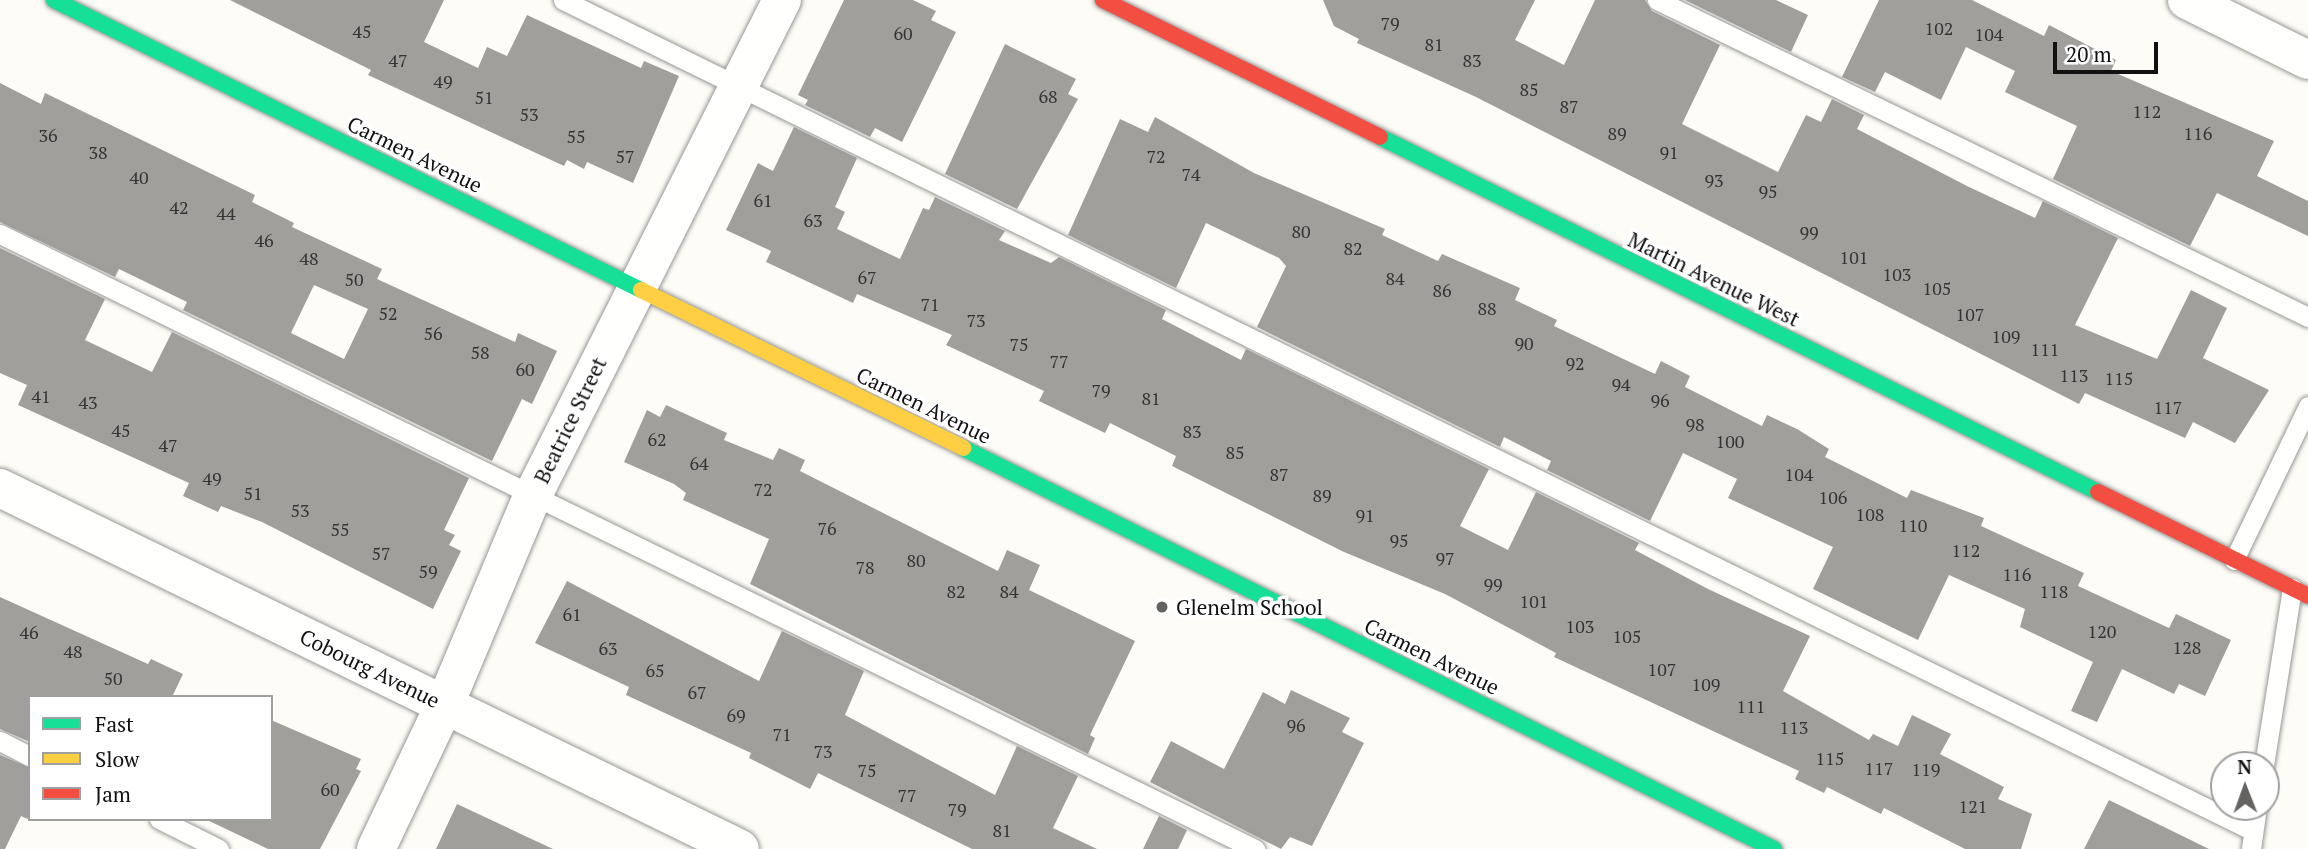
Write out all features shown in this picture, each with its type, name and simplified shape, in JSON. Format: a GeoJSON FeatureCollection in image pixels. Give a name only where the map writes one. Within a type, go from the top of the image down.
{"type":"FeatureCollection","features":[{"type":"Feature","properties":{"kind":"street","name":"Carmen Avenue"},"geometry":{"type":"LineString","coordinates":[[54,0],[1774,849]]}},
{"type":"Feature","properties":{"kind":"street","name":"Beatrice Street"},"geometry":{"type":"LineString","coordinates":[[376,849],[445,704],[533,495],[635,286],[782,0]]}},
{"type":"Feature","properties":{"kind":"street","name":"Martin Avenue West"},"geometry":{"type":"LineString","coordinates":[[1102,0],[2300,592]]}},
{"type":"Feature","properties":{"kind":"street"},"geometry":{"type":"LineString","coordinates":[[2187,0],[2308,60]]}},
{"type":"Feature","properties":{"kind":"street","name":"Cobourg Avenue"},"geometry":{"type":"LineString","coordinates":[[0,488],[740,849]]}},
{"type":"Feature","properties":{"kind":"lane"},"geometry":{"type":"LineString","coordinates":[[563,0],[2252,840],[2255,821]]}},
{"type":"Feature","properties":{"kind":"lane"},"geometry":{"type":"LineString","coordinates":[[1657,0],[2308,317]]}},
{"type":"Feature","properties":{"kind":"lane"},"geometry":{"type":"LineString","coordinates":[[0,234],[1255,849]]}},
{"type":"Feature","properties":{"kind":"lane"},"geometry":{"type":"LineString","coordinates":[[2234,560],[2308,406]]}},
{"type":"Feature","properties":{"kind":"lane"},"geometry":{"type":"LineString","coordinates":[[2267,751],[2300,592]]}},
{"type":"Feature","properties":{"kind":"lane"},"geometry":{"type":"LineString","coordinates":[[0,741],[28,755]]}},
{"type":"Feature","properties":{"kind":"lane"},"geometry":{"type":"LineString","coordinates":[[163,821],[219,849]]}},
{"type":"Feature","properties":{"kind":"building"},"geometry":{"type":"Polygon","coordinates":[[[230,0],[444,0],[424,42],[478,68],[487,47],[507,56],[527,15],[641,68],[644,61],[679,76],[633,183],[587,162],[584,169],[567,160],[564,166],[368,75],[371,70],[230,0]]]}},
{"type":"Feature","properties":{"kind":"building"},"geometry":{"type":"Polygon","coordinates":[[[844,0],[913,0],[936,11],[931,20],[956,32],[902,142],[875,128],[870,137],[805,105],[808,100],[798,95],[844,0]]]}},
{"type":"Feature","properties":{"kind":"building"},"geometry":{"type":"Polygon","coordinates":[[[1323,0],[1535,0],[1515,40],[1564,65],[1595,0],[1645,0],[1652,11],[1720,45],[1682,124],[1778,172],[1806,115],[1821,122],[1832,99],[1864,115],[1857,129],[1967,186],[2035,218],[2043,201],[2118,238],[2075,325],[2157,359],[2191,290],[2227,308],[2203,358],[2269,390],[2235,443],[2193,422],[2185,438],[2085,393],[2079,404],[1476,97],[1357,43],[1359,39],[1334,26],[1323,0]]]}},
{"type":"Feature","properties":{"kind":"building"},"geometry":{"type":"Polygon","coordinates":[[[1685,0],[1776,0],[1808,15],[1791,52],[1685,0]]]}},
{"type":"Feature","properties":{"kind":"building"},"geometry":{"type":"Polygon","coordinates":[[[1879,0],[1972,0],[2044,36],[2049,25],[2116,60],[2111,71],[2274,141],[2257,176],[2308,201],[2308,236],[2217,193],[2190,246],[2053,179],[2077,126],[2005,92],[2015,71],[1966,47],[1941,100],[1885,72],[1875,92],[1842,77],[1879,0]]]}},
{"type":"Feature","properties":{"kind":"building"},"geometry":{"type":"Polygon","coordinates":[[[1005,44],[1076,79],[1068,94],[1078,99],[1017,209],[945,174],[1005,44]]]}},
{"type":"Feature","properties":{"kind":"building"},"geometry":{"type":"Polygon","coordinates":[[[0,83],[41,104],[45,93],[255,195],[252,202],[294,223],[292,227],[382,269],[377,279],[515,342],[518,333],[557,351],[532,404],[522,399],[492,461],[183,310],[187,302],[119,269],[115,277],[0,222],[0,83]],[[314,285],[291,333],[344,359],[368,309],[314,285]]]}},
{"type":"Feature","properties":{"kind":"building"},"geometry":{"type":"Polygon","coordinates":[[[1155,117],[1254,173],[1385,229],[1382,235],[1438,261],[1442,254],[1520,288],[1515,300],[1557,320],[1554,326],[1655,374],[1661,361],[1690,376],[1685,387],[1762,426],[1767,415],[1797,429],[1829,449],[1825,457],[1907,498],[1911,490],[1984,518],[1981,526],[2084,573],[2078,586],[2169,628],[2176,614],[2231,640],[2205,696],[2179,684],[2174,694],[2122,669],[2097,722],[2071,711],[2093,662],[2020,627],[2025,609],[1949,575],[1918,640],[1813,589],[1833,547],[1728,498],[1737,479],[1683,453],[1650,521],[1547,470],[1551,461],[1504,437],[1500,447],[1257,327],[1286,266],[1279,258],[1206,223],[1176,288],[1068,235],[1120,119],[1148,132],[1155,117]]]}},
{"type":"Feature","properties":{"kind":"building"},"geometry":{"type":"Polygon","coordinates":[[[794,127],[857,158],[835,207],[845,212],[837,229],[900,259],[923,208],[929,210],[935,197],[1005,231],[999,240],[1051,263],[1059,257],[1166,310],[1162,319],[1241,360],[1246,349],[1489,469],[1460,526],[1508,550],[1536,492],[1639,543],[1635,550],[1708,589],[1810,636],[1783,691],[1869,740],[1873,734],[1898,746],[1912,715],[1951,734],[1940,754],[2004,787],[1998,799],[2032,814],[2021,849],[1965,849],[1884,808],[1881,814],[1827,787],[1824,793],[1795,779],[1799,771],[1554,657],[1556,653],[1445,594],[1344,552],[1172,466],[1176,456],[1110,423],[1105,433],[1039,401],[1044,391],[946,345],[952,335],[857,294],[853,303],[766,262],[771,251],[726,230],[758,163],[773,171],[794,127]]]}},
{"type":"Feature","properties":{"kind":"building"},"geometry":{"type":"Polygon","coordinates":[[[0,248],[105,299],[85,340],[152,372],[172,332],[469,478],[444,530],[455,535],[449,545],[461,551],[433,609],[262,522],[221,506],[218,512],[183,496],[189,483],[18,405],[27,385],[0,373],[0,248]]]}},
{"type":"Feature","properties":{"kind":"building"},"geometry":{"type":"Polygon","coordinates":[[[666,405],[727,433],[724,440],[773,460],[779,448],[805,460],[800,471],[998,571],[1007,550],[1040,565],[1029,590],[1135,641],[1090,735],[1095,738],[1088,754],[750,584],[769,539],[683,500],[686,493],[674,484],[624,462],[647,410],[660,417],[666,405]]]}},
{"type":"Feature","properties":{"kind":"building"},"geometry":{"type":"Polygon","coordinates":[[[567,581],[759,681],[782,631],[864,671],[845,715],[995,795],[1017,746],[1078,776],[1053,828],[1097,849],[972,849],[818,773],[810,789],[749,758],[751,753],[626,695],[629,687],[535,643],[567,581]]]}},
{"type":"Feature","properties":{"kind":"building"},"geometry":{"type":"Polygon","coordinates":[[[0,597],[148,664],[151,659],[183,674],[173,695],[28,695],[28,741],[0,729],[0,597]]]}},
{"type":"Feature","properties":{"kind":"building"},"geometry":{"type":"Polygon","coordinates":[[[1291,690],[1350,718],[1342,732],[1364,743],[1312,846],[1290,837],[1281,849],[1150,782],[1171,741],[1224,769],[1263,692],[1285,704],[1291,690]]]}},
{"type":"Feature","properties":{"kind":"building"},"geometry":{"type":"Polygon","coordinates":[[[273,721],[361,759],[356,769],[361,771],[320,849],[268,849],[209,821],[273,821],[273,721]]]}},
{"type":"Feature","properties":{"kind":"building"},"geometry":{"type":"Polygon","coordinates":[[[0,755],[28,767],[28,819],[21,816],[5,849],[0,849],[0,755]]]}},
{"type":"Feature","properties":{"kind":"building"},"geometry":{"type":"Polygon","coordinates":[[[2109,800],[2209,849],[2084,849],[2109,800]]]}},
{"type":"Feature","properties":{"kind":"building"},"geometry":{"type":"Polygon","coordinates":[[[457,804],[553,849],[436,849],[457,804]]]}},
{"type":"Feature","properties":{"kind":"building"},"geometry":{"type":"Polygon","coordinates":[[[1159,816],[1187,830],[1178,849],[1143,849],[1159,816]]]}},
{"type":"Feature","properties":{"kind":"traffic: fast"},"geometry":{"type":"LineString","coordinates":[[54,0],[641,290]]}},
{"type":"Feature","properties":{"kind":"traffic: fast"},"geometry":{"type":"LineString","coordinates":[[1380,137],[2098,492]]}},
{"type":"Feature","properties":{"kind":"traffic: fast"},"geometry":{"type":"LineString","coordinates":[[963,448],[1774,849]]}},
{"type":"Feature","properties":{"kind":"traffic: slow"},"geometry":{"type":"LineString","coordinates":[[641,290],[963,448]]}},
{"type":"Feature","properties":{"kind":"traffic: jam"},"geometry":{"type":"LineString","coordinates":[[1103,0],[1380,137]]}},
{"type":"Feature","properties":{"kind":"traffic: jam"},"geometry":{"type":"LineString","coordinates":[[2098,492],[2308,596]]}},
{"type":"Feature","properties":{"kind":"place","name":"Glenelm School"},"geometry":{"type":"Point","coordinates":[1162,607]}}]}
